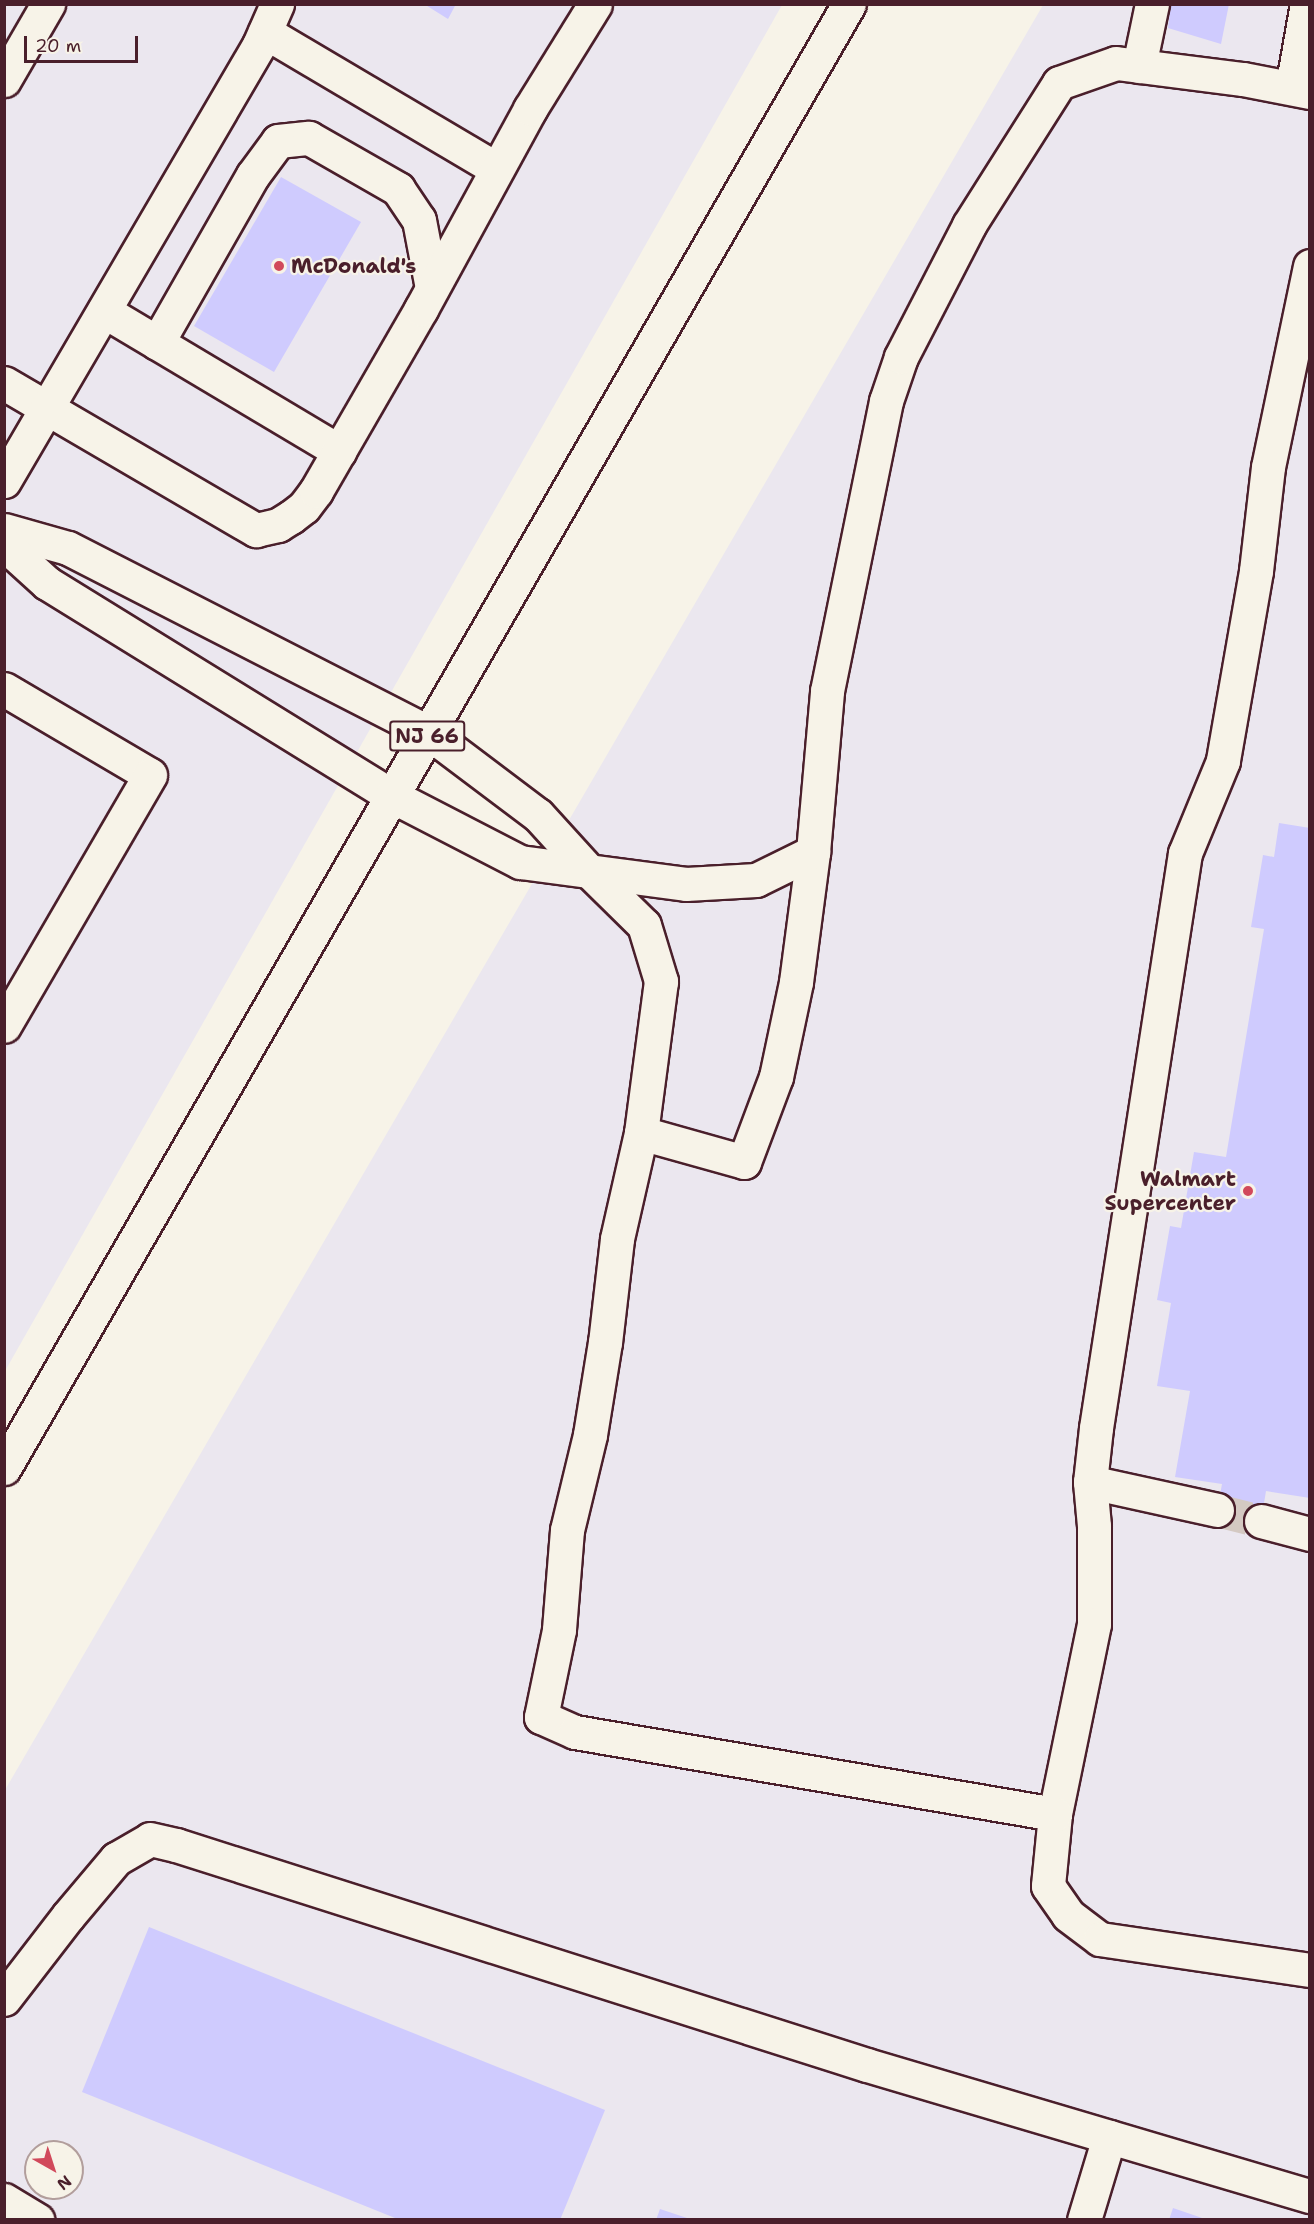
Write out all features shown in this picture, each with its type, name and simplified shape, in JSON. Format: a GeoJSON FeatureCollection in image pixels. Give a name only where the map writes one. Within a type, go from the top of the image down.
{"type":"FeatureCollection","features":[{"type":"Feature","properties":{"kind":"main road"},"geometry":{"type":"LineString","coordinates":[[4,80],[48,4]]}},
{"type":"Feature","properties":{"kind":"main road"},"geometry":{"type":"LineString","coordinates":[[4,383],[256,530],[278,525],[304,507],[339,451],[530,109],[595,4]]}},
{"type":"Feature","properties":{"kind":"main road","name":"NJ 66"},"geometry":{"type":"LineString","coordinates":[[4,1468],[849,4]]}},
{"type":"Feature","properties":{"kind":"main road"},"geometry":{"type":"LineString","coordinates":[[1139,66],[1152,4]]}},
{"type":"Feature","properties":{"kind":"main road"},"geometry":{"type":"LineString","coordinates":[[641,1133],[744,1162],[776,1077],[796,982],[813,852],[827,691],[886,401],[901,357],[969,225],[1059,83],[1116,63],[1301,90],[1306,4]]}},
{"type":"Feature","properties":{"kind":"main road"},"geometry":{"type":"LineString","coordinates":[[4,481],[272,18],[497,169]]}},
{"type":"Feature","properties":{"kind":"main road"},"geometry":{"type":"LineString","coordinates":[[157,343],[253,176],[278,141],[309,138],[398,189],[419,220],[432,288]]}},
{"type":"Feature","properties":{"kind":"main road"},"geometry":{"type":"LineString","coordinates":[[1310,266],[1268,467],[1257,570],[1223,761],[1185,853],[1090,1482],[1094,1526],[1094,1624],[1055,1814],[1048,1886],[1068,1915],[1100,1939],[1310,1970]]}},
{"type":"Feature","properties":{"kind":"main road"},"geometry":{"type":"LineString","coordinates":[[104,311],[339,451]]}},
{"type":"Feature","properties":{"kind":"main road"},"geometry":{"type":"LineString","coordinates":[[4,530],[68,548],[429,733],[538,815],[588,870],[644,925],[661,981],[641,1133],[617,1239],[605,1342],[590,1435],[567,1530],[558,1630],[541,1717],[575,1732],[1055,1814]]}},
{"type":"Feature","properties":{"kind":"main road"},"geometry":{"type":"LineString","coordinates":[[4,544],[47,583],[392,796],[520,862],[686,884],[756,880],[813,852]]}},
{"type":"Feature","properties":{"kind":"main road"},"geometry":{"type":"LineString","coordinates":[[4,688],[150,775],[4,1026]]}},
{"type":"Feature","properties":{"kind":"main road"},"geometry":{"type":"LineString","coordinates":[[1090,1482],[1217,1510]]}},
{"type":"Feature","properties":{"kind":"main road"},"geometry":{"type":"LineString","coordinates":[[1262,1521],[1310,1534]]}},
{"type":"Feature","properties":{"kind":"main road"},"geometry":{"type":"LineString","coordinates":[[4,1999],[116,1859],[150,1839],[176,1845],[867,2065],[1310,2196]]}},
{"type":"Feature","properties":{"kind":"main road"},"geometry":{"type":"LineString","coordinates":[[1084,2220],[1109,2137]]}},
{"type":"Feature","properties":{"kind":"main road"},"geometry":{"type":"LineString","coordinates":[[4,2200],[37,2220]]}},
{"type":"Feature","properties":{"kind":"shaded area"},"geometry":{"type":"Polygon","coordinates":[[[5,5],[782,5],[5,1371],[5,5]]]}},
{"type":"Feature","properties":{"kind":"shaded area"},"geometry":{"type":"Polygon","coordinates":[[[1043,5],[1309,5],[1309,2219],[5,2220],[5,1790],[1043,5]]]}},
{"type":"Feature","properties":{"kind":"building"},"geometry":{"type":"Polygon","coordinates":[[[424,4],[456,4],[448,19],[424,4]]]}},
{"type":"Feature","properties":{"kind":"building"},"geometry":{"type":"Polygon","coordinates":[[[1171,4],[1229,4],[1221,44],[1168,28],[1171,4]]]}},
{"type":"Feature","properties":{"kind":"building"},"geometry":{"type":"Polygon","coordinates":[[[281,177],[361,222],[274,372],[194,326],[281,177]]]}},
{"type":"Feature","properties":{"kind":"building","name":"Walmart Supercenter"},"geometry":{"type":"Polygon","coordinates":[[[1279,823],[1310,828],[1310,1498],[1266,1491],[1259,1534],[1214,1527],[1222,1484],[1175,1477],[1190,1391],[1157,1386],[1171,1303],[1157,1300],[1170,1226],[1181,1228],[1194,1152],[1226,1157],[1264,929],[1251,927],[1263,855],[1274,857],[1279,823]]]}},
{"type":"Feature","properties":{"kind":"building"},"geometry":{"type":"Polygon","coordinates":[[[149,1927],[605,2110],[560,2220],[400,2220],[82,2092],[149,1927]]]}},
{"type":"Feature","properties":{"kind":"building"},"geometry":{"type":"Polygon","coordinates":[[[1173,2208],[1205,2219],[1205,2220],[1169,2220],[1173,2208]]]}},
{"type":"Feature","properties":{"kind":"building"},"geometry":{"type":"Polygon","coordinates":[[[660,2209],[690,2219],[690,2220],[656,2220],[660,2209]]]}},
{"type":"Feature","properties":{"kind":"tunnel"},"geometry":{"type":"LineString","coordinates":[[1217,1510],[1261,1521]]}},
{"type":"Feature","properties":{"kind":"place","name":"McDonald's"},"geometry":{"type":"Point","coordinates":[279,266]}},
{"type":"Feature","properties":{"kind":"place","name":"Walmart Supercenter"},"geometry":{"type":"Point","coordinates":[1248,1191]}}]}
